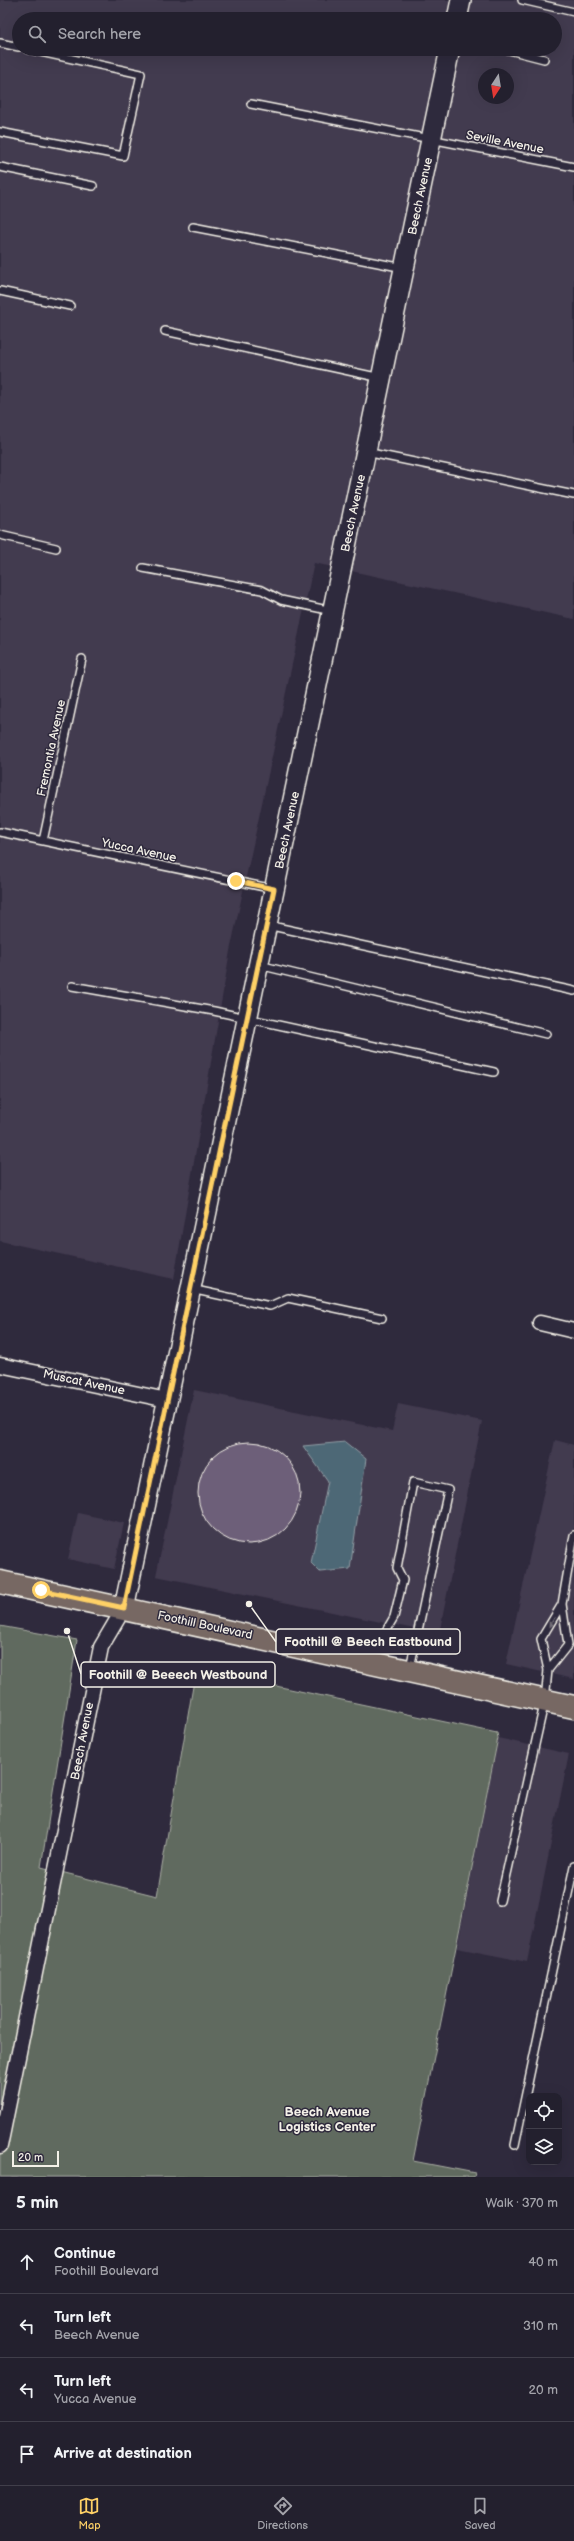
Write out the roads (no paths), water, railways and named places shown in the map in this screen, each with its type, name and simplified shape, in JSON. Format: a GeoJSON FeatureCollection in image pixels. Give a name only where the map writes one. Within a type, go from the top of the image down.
{"type":"FeatureCollection","features":[{"type":"Feature","properties":{"kind":"main road"},"geometry":{"type":"LineString","coordinates":[[458,12],[461,0]]}},
{"type":"Feature","properties":{"kind":"main road","name":"Beech Avenue"},"geometry":{"type":"LineString","coordinates":[[124,1608],[449,56]]}},
{"type":"Feature","properties":{"kind":"main road","name":"Foothill Boulevard"},"geometry":{"type":"LineString","coordinates":[[0,1582],[574,1707]]}},
{"type":"Feature","properties":{"kind":"street"},"geometry":{"type":"LineString","coordinates":[[540,1323],[574,1331]]}},
{"type":"Feature","properties":{"kind":"street","name":"Muscat Avenue"},"geometry":{"type":"LineString","coordinates":[[0,1365],[167,1400]]}},
{"type":"Feature","properties":{"kind":"street","name":"Beech Avenue"},"geometry":{"type":"LineString","coordinates":[[0,2146],[101,1647],[124,1608]]}},
{"type":"Feature","properties":{"kind":"lane"},"geometry":{"type":"LineString","coordinates":[[522,0],[574,12]]}},
{"type":"Feature","properties":{"kind":"lane"},"geometry":{"type":"LineString","coordinates":[[0,43],[12,46]]}},
{"type":"Feature","properties":{"kind":"lane"},"geometry":{"type":"LineString","coordinates":[[0,132],[123,156],[141,74],[59,56]]}},
{"type":"Feature","properties":{"kind":"lane"},"geometry":{"type":"LineString","coordinates":[[532,56],[544,59]]}},
{"type":"Feature","properties":{"kind":"lane","name":"Seville Avenue"},"geometry":{"type":"LineString","coordinates":[[251,104],[574,167]]}},
{"type":"Feature","properties":{"kind":"lane"},"geometry":{"type":"LineString","coordinates":[[0,167],[93,186]]}},
{"type":"Feature","properties":{"kind":"lane"},"geometry":{"type":"LineString","coordinates":[[193,227],[404,268]]}},
{"type":"Feature","properties":{"kind":"lane"},"geometry":{"type":"LineString","coordinates":[[0,291],[70,306]]}},
{"type":"Feature","properties":{"kind":"lane"},"geometry":{"type":"LineString","coordinates":[[166,331],[381,378]]}},
{"type":"Feature","properties":{"kind":"lane"},"geometry":{"type":"LineString","coordinates":[[366,452],[574,495]]}},
{"type":"Feature","properties":{"kind":"lane"},"geometry":{"type":"LineString","coordinates":[[0,535],[56,548]]}},
{"type":"Feature","properties":{"kind":"lane"},"geometry":{"type":"LineString","coordinates":[[144,568],[262,590],[281,600],[332,612]]}},
{"type":"Feature","properties":{"kind":"lane","name":"Fremontia Avenue"},"geometry":{"type":"LineString","coordinates":[[43,841],[82,659]]}},
{"type":"Feature","properties":{"kind":"lane","name":"Yucca Avenue"},"geometry":{"type":"LineString","coordinates":[[0,832],[274,889]]}},
{"type":"Feature","properties":{"kind":"lane"},"geometry":{"type":"LineString","coordinates":[[267,925],[574,991]]}},
{"type":"Feature","properties":{"kind":"lane"},"geometry":{"type":"LineString","coordinates":[[258,965],[546,1034]]}},
{"type":"Feature","properties":{"kind":"lane"},"geometry":{"type":"LineString","coordinates":[[72,986],[214,1011],[494,1072]]}},
{"type":"Feature","properties":{"kind":"lane"},"geometry":{"type":"LineString","coordinates":[[190,1289],[270,1306],[288,1298],[382,1318]]}},
{"type":"Feature","properties":{"kind":"lane"},"geometry":{"type":"LineString","coordinates":[[368,1661],[394,1617],[403,1580],[397,1568],[413,1482],[448,1490],[409,1670]]}},
{"type":"Feature","properties":{"kind":"lane"},"geometry":{"type":"LineString","coordinates":[[548,1670],[568,1645],[562,1604],[574,1535]]}},
{"type":"Feature","properties":{"kind":"lane"},"geometry":{"type":"LineString","coordinates":[[500,1901],[545,1700],[548,1670],[541,1639],[562,1604]]}},
{"type":"Feature","properties":{"kind":"lane"},"geometry":{"type":"LineString","coordinates":[[515,2145],[574,1866]]}},
{"type":"Feature","properties":{"kind":"water"},"geometry":{"type":"Polygon","coordinates":[[[345,1442],[366,1459],[350,1569],[320,1572],[311,1563],[328,1481],[303,1446],[345,1442]]]}},
{"type":"Feature","properties":{"kind":"place","name":"Foothill @ Beech Eastbound"},"geometry":{"type":"Point","coordinates":[249,1604]}},
{"type":"Feature","properties":{"kind":"place","name":"Foothill @ Beeech Westbound"},"geometry":{"type":"Point","coordinates":[67,1631]}},
{"type":"Feature","properties":{"kind":"district","name":"Beech Avenue Logistics Center"},"geometry":{"type":"Point","coordinates":[327,2118]}}]}
